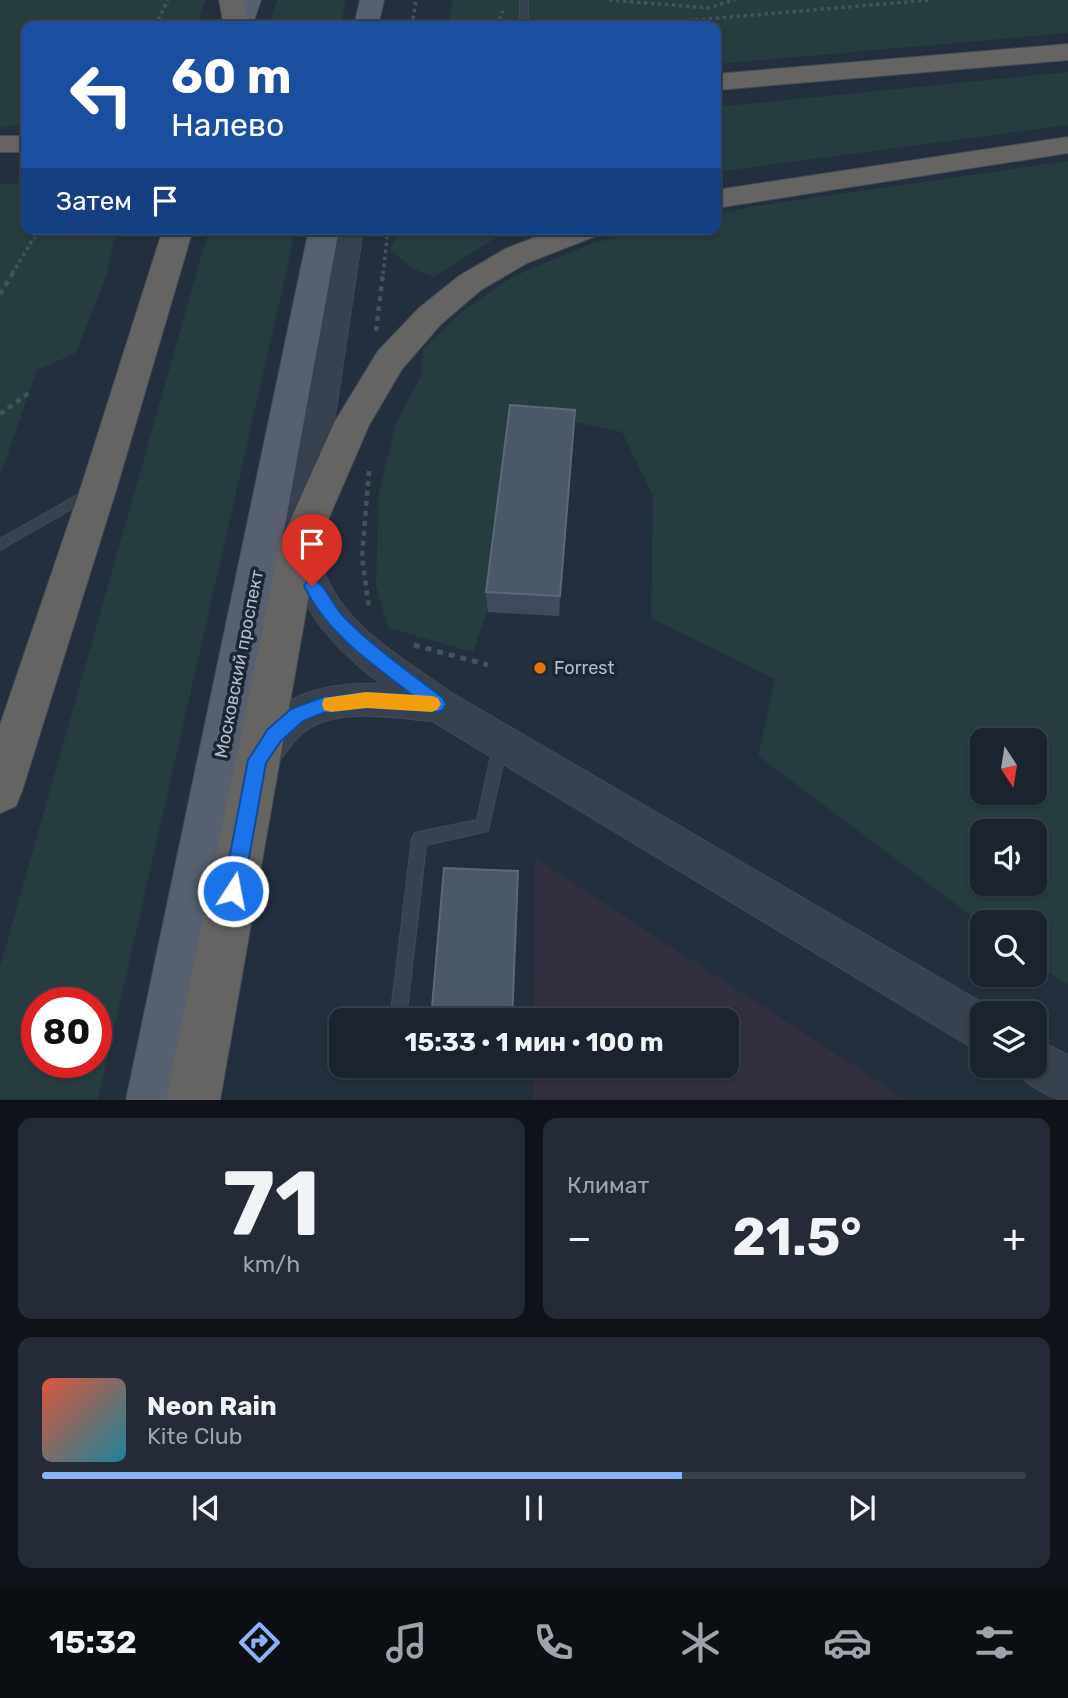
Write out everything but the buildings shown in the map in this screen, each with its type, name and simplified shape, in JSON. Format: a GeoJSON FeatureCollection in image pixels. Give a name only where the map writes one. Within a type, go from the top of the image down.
{"type":"FeatureCollection","features":[{"type":"Feature","properties":{"kind":"highway"},"geometry":{"type":"LineString","coordinates":[[231,0],[237,21]]}},
{"type":"Feature","properties":{"kind":"highway"},"geometry":{"type":"LineString","coordinates":[[721,82],[1068,52]]}},
{"type":"Feature","properties":{"kind":"highway"},"geometry":{"type":"LineString","coordinates":[[0,144],[21,145]]}},
{"type":"Feature","properties":{"kind":"highway"},"geometry":{"type":"LineString","coordinates":[[721,198],[1068,145]]}},
{"type":"Feature","properties":{"kind":"highway"},"geometry":{"type":"LineString","coordinates":[[0,791],[99,488],[176,235]]}},
{"type":"Feature","properties":{"kind":"highway"},"geometry":{"type":"LineString","coordinates":[[193,1100],[299,543],[352,423],[390,360],[430,316],[470,283],[516,256],[570,235]]}},
{"type":"Feature","properties":{"kind":"main road"},"geometry":{"type":"LineString","coordinates":[[240,21],[249,0]]}},
{"type":"Feature","properties":{"kind":"main road"},"geometry":{"type":"LineString","coordinates":[[367,21],[372,0]]}},
{"type":"Feature","properties":{"kind":"main road","name":"Московский проспект"},"geometry":{"type":"LineString","coordinates":[[153,1100],[323,235]]}},
{"type":"Feature","properties":{"kind":"street"},"geometry":{"type":"LineString","coordinates":[[349,235],[299,543],[312,586],[332,616],[356,641],[437,704],[970,1021]]}},
{"type":"Feature","properties":{"kind":"street"},"geometry":{"type":"LineString","coordinates":[[258,760],[275,735],[297,715],[323,705],[366,700],[437,704]]}},
{"type":"Feature","properties":{"kind":"street"},"geometry":{"type":"LineString","coordinates":[[1047,1068],[1068,1080]]}},
{"type":"Feature","properties":{"kind":"lane"},"geometry":{"type":"LineString","coordinates":[[524,0],[524,21]]}},
{"type":"Feature","properties":{"kind":"lane"},"geometry":{"type":"LineString","coordinates":[[0,545],[99,488]]}},
{"type":"Feature","properties":{"kind":"lane"},"geometry":{"type":"LineString","coordinates":[[399,1008],[419,839],[483,826],[501,742]]}},
{"type":"Feature","properties":{"kind":"path"},"geometry":{"type":"LineString","coordinates":[[158,21],[168,0]]}},
{"type":"Feature","properties":{"kind":"path"},"geometry":{"type":"LineString","coordinates":[[413,21],[416,0]]}},
{"type":"Feature","properties":{"kind":"path"},"geometry":{"type":"LineString","coordinates":[[609,0],[708,8],[735,0]]}},
{"type":"Feature","properties":{"kind":"path"},"geometry":{"type":"LineString","coordinates":[[684,21],[930,0]]}},
{"type":"Feature","properties":{"kind":"path"},"geometry":{"type":"LineString","coordinates":[[0,294],[37,235]]}},
{"type":"Feature","properties":{"kind":"path"},"geometry":{"type":"LineString","coordinates":[[375,338],[386,235]]}},
{"type":"Feature","properties":{"kind":"path"},"geometry":{"type":"LineString","coordinates":[[0,414],[30,392]]}},
{"type":"Feature","properties":{"kind":"path"},"geometry":{"type":"LineString","coordinates":[[370,463],[363,510],[362,586],[372,619]]}},
{"type":"Feature","properties":{"kind":"path"},"geometry":{"type":"LineString","coordinates":[[403,642],[488,665]]}},
{"type":"Feature","properties":{"kind":"shaded area"},"geometry":{"type":"Polygon","coordinates":[[[535,858],[905,1099],[533,1099],[533,1078],[739,1078],[739,1008],[534,1008],[535,858]]]}},
{"type":"Feature","properties":{"kind":"green space"},"geometry":{"type":"Polygon","coordinates":[[[0,0],[205,0],[199,21],[21,21],[21,125],[0,128],[0,0]]]}},
{"type":"Feature","properties":{"kind":"green space"},"geometry":{"type":"Polygon","coordinates":[[[277,0],[346,0],[341,21],[271,21],[277,0]]]}},
{"type":"Feature","properties":{"kind":"green space"},"geometry":{"type":"Polygon","coordinates":[[[453,0],[1068,0],[1068,33],[721,64],[721,21],[449,21],[453,0]]]}},
{"type":"Feature","properties":{"kind":"green space"},"geometry":{"type":"Polygon","coordinates":[[[1068,72],[1068,125],[721,171],[721,107],[1068,72]]]}},
{"type":"Feature","properties":{"kind":"green space"},"geometry":{"type":"Polygon","coordinates":[[[1068,161],[1068,984],[1047,972],[1047,910],[970,910],[970,915],[758,756],[775,679],[651,618],[653,496],[622,432],[513,409],[488,608],[473,652],[388,628],[376,586],[379,493],[396,423],[421,376],[423,349],[462,312],[510,278],[595,242],[625,235],[721,235],[721,214],[750,207],[1068,161]]]}},
{"type":"Feature","properties":{"kind":"green space"},"geometry":{"type":"Polygon","coordinates":[[[21,183],[21,235],[115,235],[107,274],[76,353],[37,370],[0,476],[0,184],[21,183]]]}},
{"type":"Feature","properties":{"kind":"green space"},"geometry":{"type":"Polygon","coordinates":[[[207,235],[295,235],[112,1037],[112,987],[21,987],[21,1078],[103,1078],[98,1099],[0,1099],[0,967],[207,235]]]}},
{"type":"Feature","properties":{"kind":"green space"},"geometry":{"type":"Polygon","coordinates":[[[396,235],[500,235],[433,277],[414,269],[390,250],[396,235]]]}},
{"type":"Feature","properties":{"kind":"slow traffic"},"geometry":{"type":"LineString","coordinates":[[331,704],[366,700],[432,704]]}},
{"type":"Feature","properties":{"kind":"place","name":"Forrest"},"geometry":{"type":"Point","coordinates":[540,668]}},
{"type":"Feature","properties":{"kind":"route"},"geometry":{"type":"LineString","coordinates":[[233,891],[258,760],[275,735],[297,715],[323,705],[366,700],[437,704],[356,641],[332,616],[312,586]]}}]}
